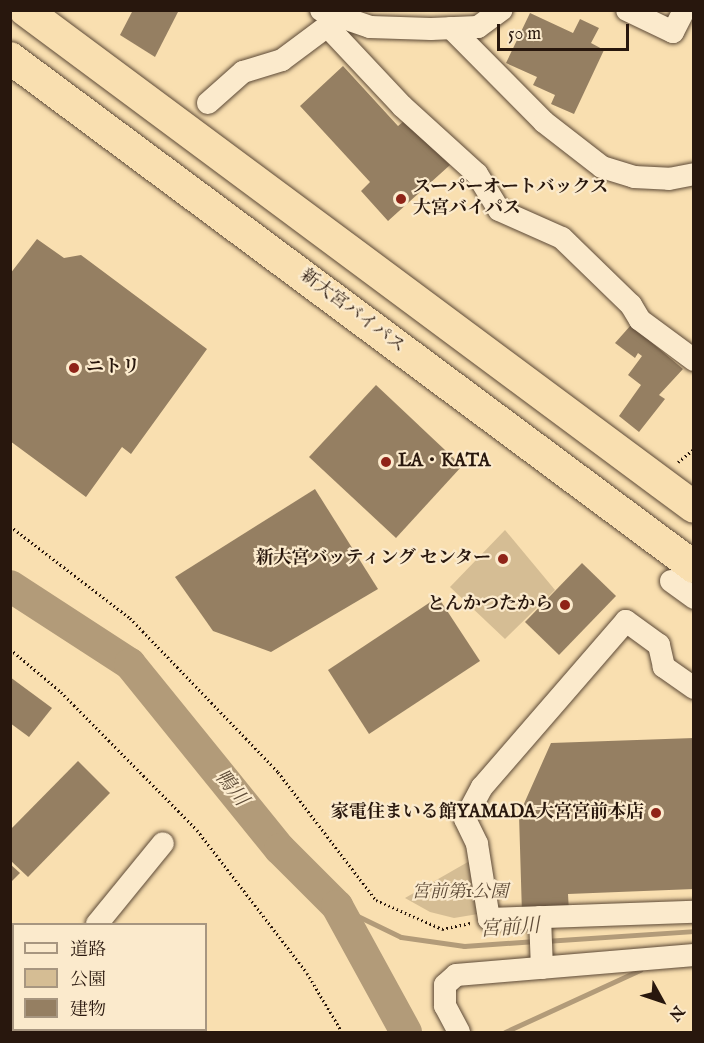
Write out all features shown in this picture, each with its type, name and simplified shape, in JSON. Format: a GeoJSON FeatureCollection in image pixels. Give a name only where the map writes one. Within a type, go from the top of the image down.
{"type":"FeatureCollection","features":[{"type":"Feature","properties":{"kind":"highway"},"geometry":{"type":"LineString","coordinates":[[25,10],[693,507]]}},
{"type":"Feature","properties":{"kind":"highway","name":"新大宮バイパス"},"geometry":{"type":"LineString","coordinates":[[10,58],[682,574]]}},
{"type":"Feature","properties":{"kind":"street"},"geometry":{"type":"LineString","coordinates":[[328,18],[370,27],[436,23],[478,27],[501,10]]}},
{"type":"Feature","properties":{"kind":"street"},"geometry":{"type":"LineString","coordinates":[[627,10],[674,32],[684,10]]}},
{"type":"Feature","properties":{"kind":"street"},"geometry":{"type":"LineString","coordinates":[[207,103],[243,72],[282,60],[328,18]]}},
{"type":"Feature","properties":{"kind":"street"},"geometry":{"type":"LineString","coordinates":[[328,18],[402,106],[477,174],[499,210],[562,238],[631,305],[640,320],[693,360]]}},
{"type":"Feature","properties":{"kind":"street"},"geometry":{"type":"LineString","coordinates":[[436,23],[544,122],[602,167],[634,177],[669,179],[693,174]]}},
{"type":"Feature","properties":{"kind":"street"},"geometry":{"type":"LineString","coordinates":[[682,574],[693,598]]}},
{"type":"Feature","properties":{"kind":"street"},"geometry":{"type":"LineString","coordinates":[[693,688],[664,667],[659,645],[626,621],[482,787],[465,819],[477,844],[489,919],[693,912]]}},
{"type":"Feature","properties":{"kind":"street"},"geometry":{"type":"LineString","coordinates":[[98,923],[163,843]]}},
{"type":"Feature","properties":{"kind":"street"},"geometry":{"type":"LineString","coordinates":[[540,917],[542,968]]}},
{"type":"Feature","properties":{"kind":"street"},"geometry":{"type":"LineString","coordinates":[[459,1032],[445,1006],[444,985],[456,975],[693,955]]}},
{"type":"Feature","properties":{"kind":"path"},"geometry":{"type":"LineString","coordinates":[[678,462],[693,449]]}},
{"type":"Feature","properties":{"kind":"path"},"geometry":{"type":"LineString","coordinates":[[10,526],[130,618],[278,772],[376,900],[442,929],[489,919]]}},
{"type":"Feature","properties":{"kind":"path"},"geometry":{"type":"LineString","coordinates":[[10,649],[61,692],[197,831],[306,972],[342,1032]]}},
{"type":"Feature","properties":{"kind":"green space","name":"新大宮バッティング センター"},"geometry":{"type":"Polygon","coordinates":[[[505,530],[555,590],[505,639],[450,587],[505,530]]]}},
{"type":"Feature","properties":{"kind":"green space","name":"宮前第1公園"},"geometry":{"type":"Polygon","coordinates":[[[480,855],[484,913],[454,918],[430,912],[405,898],[480,855]]]}},
{"type":"Feature","properties":{"kind":"building"},"geometry":{"type":"Polygon","coordinates":[[[133,10],[179,10],[155,57],[120,35],[133,10]]]}},
{"type":"Feature","properties":{"kind":"building"},"geometry":{"type":"Polygon","coordinates":[[[530,13],[573,33],[580,19],[599,28],[591,43],[604,50],[574,114],[551,104],[555,95],[533,85],[537,77],[506,63],[530,13]]]}},
{"type":"Feature","properties":{"kind":"building"},"geometry":{"type":"Polygon","coordinates":[[[343,66],[398,126],[404,121],[450,165],[388,221],[361,191],[370,182],[300,106],[343,66]]]}},
{"type":"Feature","properties":{"kind":"building"},"geometry":{"type":"Polygon","coordinates":[[[37,239],[64,258],[81,255],[207,349],[131,454],[122,447],[86,497],[10,441],[10,274],[37,239]]]}},
{"type":"Feature","properties":{"kind":"building"},"geometry":{"type":"Polygon","coordinates":[[[631,325],[683,369],[659,395],[665,399],[639,432],[619,416],[641,385],[628,375],[642,356],[638,353],[635,358],[615,343],[631,325]]]}},
{"type":"Feature","properties":{"kind":"building","name":"LA・KATA"},"geometry":{"type":"Polygon","coordinates":[[[376,385],[462,466],[396,538],[309,457],[376,385]]]}},
{"type":"Feature","properties":{"kind":"building"},"geometry":{"type":"Polygon","coordinates":[[[315,489],[378,589],[271,652],[213,631],[175,577],[315,489]]]}},
{"type":"Feature","properties":{"kind":"building"},"geometry":{"type":"Polygon","coordinates":[[[582,563],[616,596],[559,655],[525,622],[582,563]]]}},
{"type":"Feature","properties":{"kind":"building"},"geometry":{"type":"Polygon","coordinates":[[[438,597],[480,661],[369,734],[328,670],[438,597]]]}},
{"type":"Feature","properties":{"kind":"building"},"geometry":{"type":"Polygon","coordinates":[[[10,677],[52,708],[29,737],[10,723],[10,677]]]}},
{"type":"Feature","properties":{"kind":"building"},"geometry":{"type":"Polygon","coordinates":[[[694,738],[694,889],[568,894],[569,912],[522,914],[519,815],[551,743],[694,738]]]}},
{"type":"Feature","properties":{"kind":"building"},"geometry":{"type":"Polygon","coordinates":[[[78,761],[110,793],[28,877],[10,860],[10,830],[78,761]]]}},
{"type":"Feature","properties":{"kind":"building"},"geometry":{"type":"Polygon","coordinates":[[[10,864],[20,873],[10,883],[10,864]]]}},
{"type":"Feature","properties":{"kind":"waterway","name":"鴨川"},"geometry":{"type":"LineString","coordinates":[[10,586],[130,664],[280,849],[337,906],[406,1032]]}},
{"type":"Feature","properties":{"kind":"waterway","name":"宮前川"},"geometry":{"type":"LineString","coordinates":[[337,906],[401,937],[464,946],[536,941]]}},
{"type":"Feature","properties":{"kind":"waterway","name":"宮前川"},"geometry":{"type":"LineString","coordinates":[[545,941],[694,931]]}},
{"type":"Feature","properties":{"kind":"waterway"},"geometry":{"type":"LineString","coordinates":[[505,1032],[640,970]]}},
{"type":"Feature","properties":{"kind":"place","name":"スーパーオートバックス 大宮バイパス"},"geometry":{"type":"Point","coordinates":[401,199]}},
{"type":"Feature","properties":{"kind":"place","name":"ニトリ"},"geometry":{"type":"Point","coordinates":[74,368]}},
{"type":"Feature","properties":{"kind":"place","name":"LA・KATA"},"geometry":{"type":"Point","coordinates":[386,462]}},
{"type":"Feature","properties":{"kind":"place","name":"新大宮バッティング センター"},"geometry":{"type":"Point","coordinates":[503,559]}},
{"type":"Feature","properties":{"kind":"place","name":"とんかつたから"},"geometry":{"type":"Point","coordinates":[565,605]}},
{"type":"Feature","properties":{"kind":"place","name":"家電住まいる館YAMADA大宮宮前本店"},"geometry":{"type":"Point","coordinates":[656,813]}}]}
